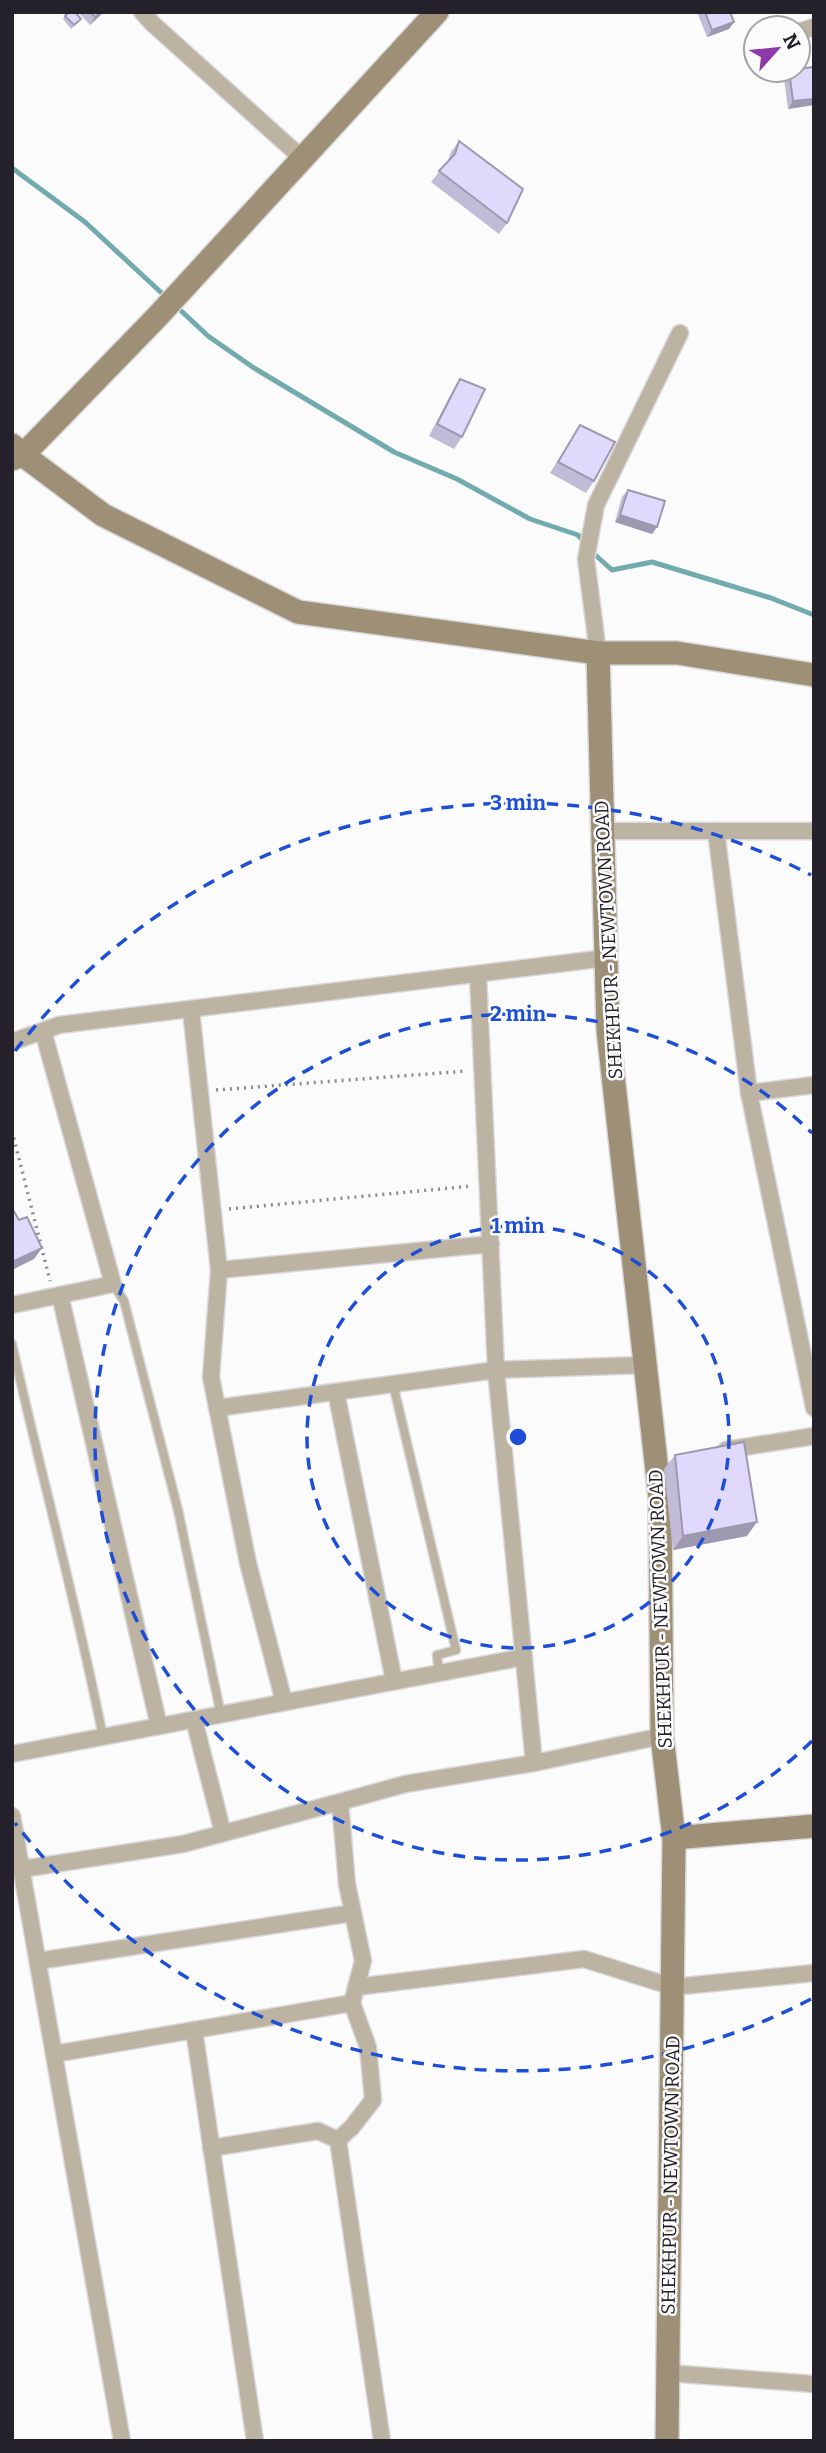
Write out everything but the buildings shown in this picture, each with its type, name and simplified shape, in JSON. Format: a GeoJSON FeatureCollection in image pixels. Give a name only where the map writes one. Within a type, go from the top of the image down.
{"type":"FeatureCollection","features":[{"type":"Feature","properties":{"kind":"street"},"geometry":{"type":"LineString","coordinates":[[142,12],[304,160]]}},
{"type":"Feature","properties":{"kind":"street"},"geometry":{"type":"LineString","coordinates":[[438,12],[157,317],[16,453],[103,516],[298,611],[598,653],[677,653],[814,675]]}},
{"type":"Feature","properties":{"kind":"street"},"geometry":{"type":"LineString","coordinates":[[598,653],[586,559],[596,505],[680,332]]}},
{"type":"Feature","properties":{"kind":"street","name":"SHEKHPUR - NEWTOWN ROAD"},"geometry":{"type":"LineString","coordinates":[[598,653],[608,1030],[644,1365],[662,1461],[662,1736],[674,1838],[667,2441]]}},
{"type":"Feature","properties":{"kind":"street"},"geometry":{"type":"LineString","coordinates":[[602,831],[814,831]]}},
{"type":"Feature","properties":{"kind":"street"},"geometry":{"type":"LineString","coordinates":[[716,831],[749,1093],[814,1408]]}},
{"type":"Feature","properties":{"kind":"street"},"geometry":{"type":"LineString","coordinates":[[12,1042],[60,1025],[606,958]]}},
{"type":"Feature","properties":{"kind":"street"},"geometry":{"type":"LineString","coordinates":[[478,975],[496,1370],[534,1763]]}},
{"type":"Feature","properties":{"kind":"street"},"geometry":{"type":"LineString","coordinates":[[191,1010],[219,1270],[211,1377],[248,1563],[284,1702]]}},
{"type":"Feature","properties":{"kind":"street"},"geometry":{"type":"LineString","coordinates":[[12,1305],[113,1284],[43,1031]]}},
{"type":"Feature","properties":{"kind":"street"},"geometry":{"type":"LineString","coordinates":[[749,1093],[814,1084]]}},
{"type":"Feature","properties":{"kind":"street"},"geometry":{"type":"LineString","coordinates":[[219,1270],[491,1244]]}},
{"type":"Feature","properties":{"kind":"street"},"geometry":{"type":"LineString","coordinates":[[57,1296],[159,1727]]}},
{"type":"Feature","properties":{"kind":"street"},"geometry":{"type":"LineString","coordinates":[[217,1408],[496,1370],[644,1365]]}},
{"type":"Feature","properties":{"kind":"street"},"geometry":{"type":"LineString","coordinates":[[336,1392],[394,1681]]}},
{"type":"Feature","properties":{"kind":"street"},"geometry":{"type":"LineString","coordinates":[[705,1454],[814,1436]]}},
{"type":"Feature","properties":{"kind":"street"},"geometry":{"type":"LineString","coordinates":[[12,1754],[524,1657]]}},
{"type":"Feature","properties":{"kind":"street"},"geometry":{"type":"LineString","coordinates":[[194,1720],[223,1833]]}},
{"type":"Feature","properties":{"kind":"street"},"geometry":{"type":"LineString","coordinates":[[22,1870],[183,1844],[405,1784],[534,1763],[662,1736]]}},
{"type":"Feature","properties":{"kind":"street"},"geometry":{"type":"LineString","coordinates":[[338,2140],[373,2100],[368,2047],[352,2003],[363,1961],[347,1884],[340,1802]]}},
{"type":"Feature","properties":{"kind":"street"},"geometry":{"type":"LineString","coordinates":[[12,1816],[122,2441]]}},
{"type":"Feature","properties":{"kind":"street"},"geometry":{"type":"LineString","coordinates":[[674,1838],[814,1826]]}},
{"type":"Feature","properties":{"kind":"street"},"geometry":{"type":"LineString","coordinates":[[38,1961],[353,1913]]}},
{"type":"Feature","properties":{"kind":"street"},"geometry":{"type":"LineString","coordinates":[[356,1987],[584,1959],[673,1987],[814,1973]]}},
{"type":"Feature","properties":{"kind":"street"},"geometry":{"type":"LineString","coordinates":[[54,2054],[352,2003]]}},
{"type":"Feature","properties":{"kind":"street"},"geometry":{"type":"LineString","coordinates":[[194,2030],[254,2441]]}},
{"type":"Feature","properties":{"kind":"street"},"geometry":{"type":"LineString","coordinates":[[211,2148],[318,2131],[338,2140]]}},
{"type":"Feature","properties":{"kind":"street"},"geometry":{"type":"LineString","coordinates":[[338,2140],[382,2441]]}},
{"type":"Feature","properties":{"kind":"street"},"geometry":{"type":"LineString","coordinates":[[668,2373],[814,2384]]}},
{"type":"Feature","properties":{"kind":"lane"},"geometry":{"type":"LineString","coordinates":[[113,1284],[124,1301],[178,1510],[221,1715]]}},
{"type":"Feature","properties":{"kind":"lane"},"geometry":{"type":"LineString","coordinates":[[12,1344],[36,1453],[88,1659],[103,1737]]}},
{"type":"Feature","properties":{"kind":"lane"},"geometry":{"type":"LineString","coordinates":[[393,1384],[456,1650],[437,1655],[439,1673]]}},
{"type":"Feature","properties":{"kind":"path"},"geometry":{"type":"LineString","coordinates":[[200,1092],[483,1069]]}},
{"type":"Feature","properties":{"kind":"path"},"geometry":{"type":"LineString","coordinates":[[12,1131],[57,1296]]}},
{"type":"Feature","properties":{"kind":"path"},"geometry":{"type":"LineString","coordinates":[[212,1211],[488,1185]]}},
{"type":"Feature","properties":{"kind":"waterway"},"geometry":{"type":"LineString","coordinates":[[12,168],[85,222],[167,298]]}},
{"type":"Feature","properties":{"kind":"waterway"},"geometry":{"type":"LineString","coordinates":[[177,307],[208,336],[254,368],[394,452],[457,479],[530,519],[578,535],[586,544]]}},
{"type":"Feature","properties":{"kind":"waterway"},"geometry":{"type":"LineString","coordinates":[[592,552],[612,570],[652,562],[771,598],[814,615]]}}]}
